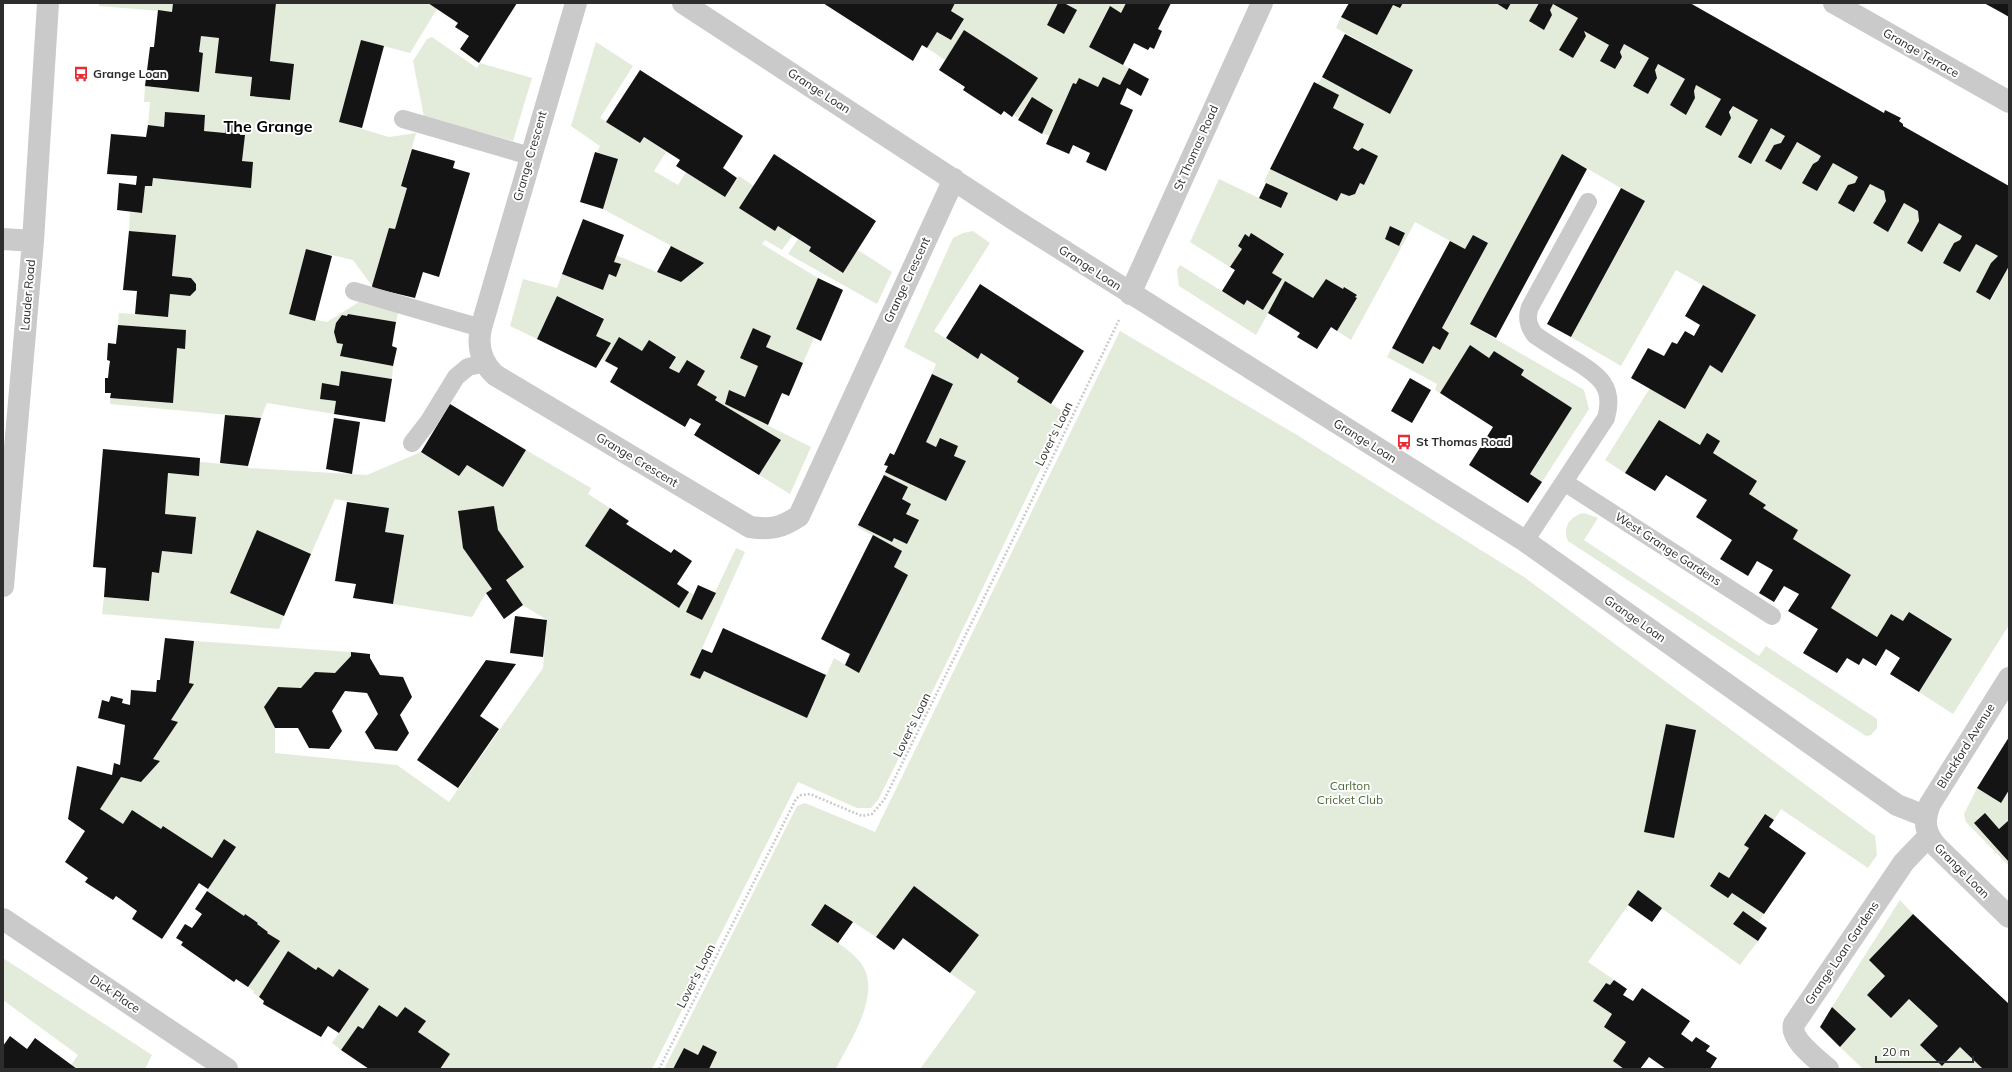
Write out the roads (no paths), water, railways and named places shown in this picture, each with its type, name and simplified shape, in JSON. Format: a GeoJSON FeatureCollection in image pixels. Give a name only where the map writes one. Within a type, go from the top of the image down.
{"type":"FeatureCollection","features":[{"type":"Feature","properties":{"kind":"street","name":"Lauder Road"},"geometry":{"type":"LineString","coordinates":[[3,586],[33,241],[48,3]]}},
{"type":"Feature","properties":{"kind":"street","name":"Grange Crescent"},"geometry":{"type":"LineString","coordinates":[[576,3],[478,338],[480,348],[485,363],[495,375],[750,527],[768,530],[785,525],[799,516],[954,179]]}},
{"type":"Feature","properties":{"kind":"street","name":"Grange Loan"},"geometry":{"type":"LineString","coordinates":[[683,3],[1130,294],[1525,541],[1927,826],[1937,847],[2009,916]]}},
{"type":"Feature","properties":{"kind":"street","name":"St Thomas Road"},"geometry":{"type":"LineString","coordinates":[[1130,294],[1262,3]]}},
{"type":"Feature","properties":{"kind":"street","name":"Grange Terrace"},"geometry":{"type":"LineString","coordinates":[[1834,3],[2009,102]]}},
{"type":"Feature","properties":{"kind":"street"},"geometry":{"type":"LineString","coordinates":[[3,239],[33,241]]}},
{"type":"Feature","properties":{"kind":"street","name":"Blackford Avenue"},"geometry":{"type":"LineString","coordinates":[[1927,826],[1930,804],[2009,678]]}},
{"type":"Feature","properties":{"kind":"street","name":"Grange Loan Gardens"},"geometry":{"type":"LineString","coordinates":[[1828,1069],[1798,1040],[1793,1031],[1794,1024],[1927,826]]}},
{"type":"Feature","properties":{"kind":"street","name":"Dick Place"},"geometry":{"type":"LineString","coordinates":[[3,919],[227,1069]]}},
{"type":"Feature","properties":{"kind":"lane"},"geometry":{"type":"LineString","coordinates":[[402,119],[530,156]]}},
{"type":"Feature","properties":{"kind":"lane"},"geometry":{"type":"LineString","coordinates":[[1525,541],[1606,418],[1608,408],[1608,394],[1604,385],[1594,372],[1535,335],[1531,330],[1527,318],[1530,307],[1588,202]]}},
{"type":"Feature","properties":{"kind":"lane"},"geometry":{"type":"LineString","coordinates":[[354,291],[481,328]]}},
{"type":"Feature","properties":{"kind":"lane"},"geometry":{"type":"LineString","coordinates":[[412,443],[429,421],[456,377],[468,367],[485,363]]}},
{"type":"Feature","properties":{"kind":"lane","name":"West Grange Gardens"},"geometry":{"type":"LineString","coordinates":[[1564,482],[1772,616]]}},
{"type":"Feature","properties":{"kind":"place","name":"Grange Loan"},"geometry":{"type":"Point","coordinates":[81,74]}},
{"type":"Feature","properties":{"kind":"place","name":"St Thomas Road"},"geometry":{"type":"Point","coordinates":[1404,442]}},
{"type":"Feature","properties":{"kind":"district","name":"The Grange"},"geometry":{"type":"Point","coordinates":[268,126]}},
{"type":"Feature","properties":{"kind":"park label","name":"Carlton Cricket Club"},"geometry":{"type":"Point","coordinates":[1350,793]}}]}
